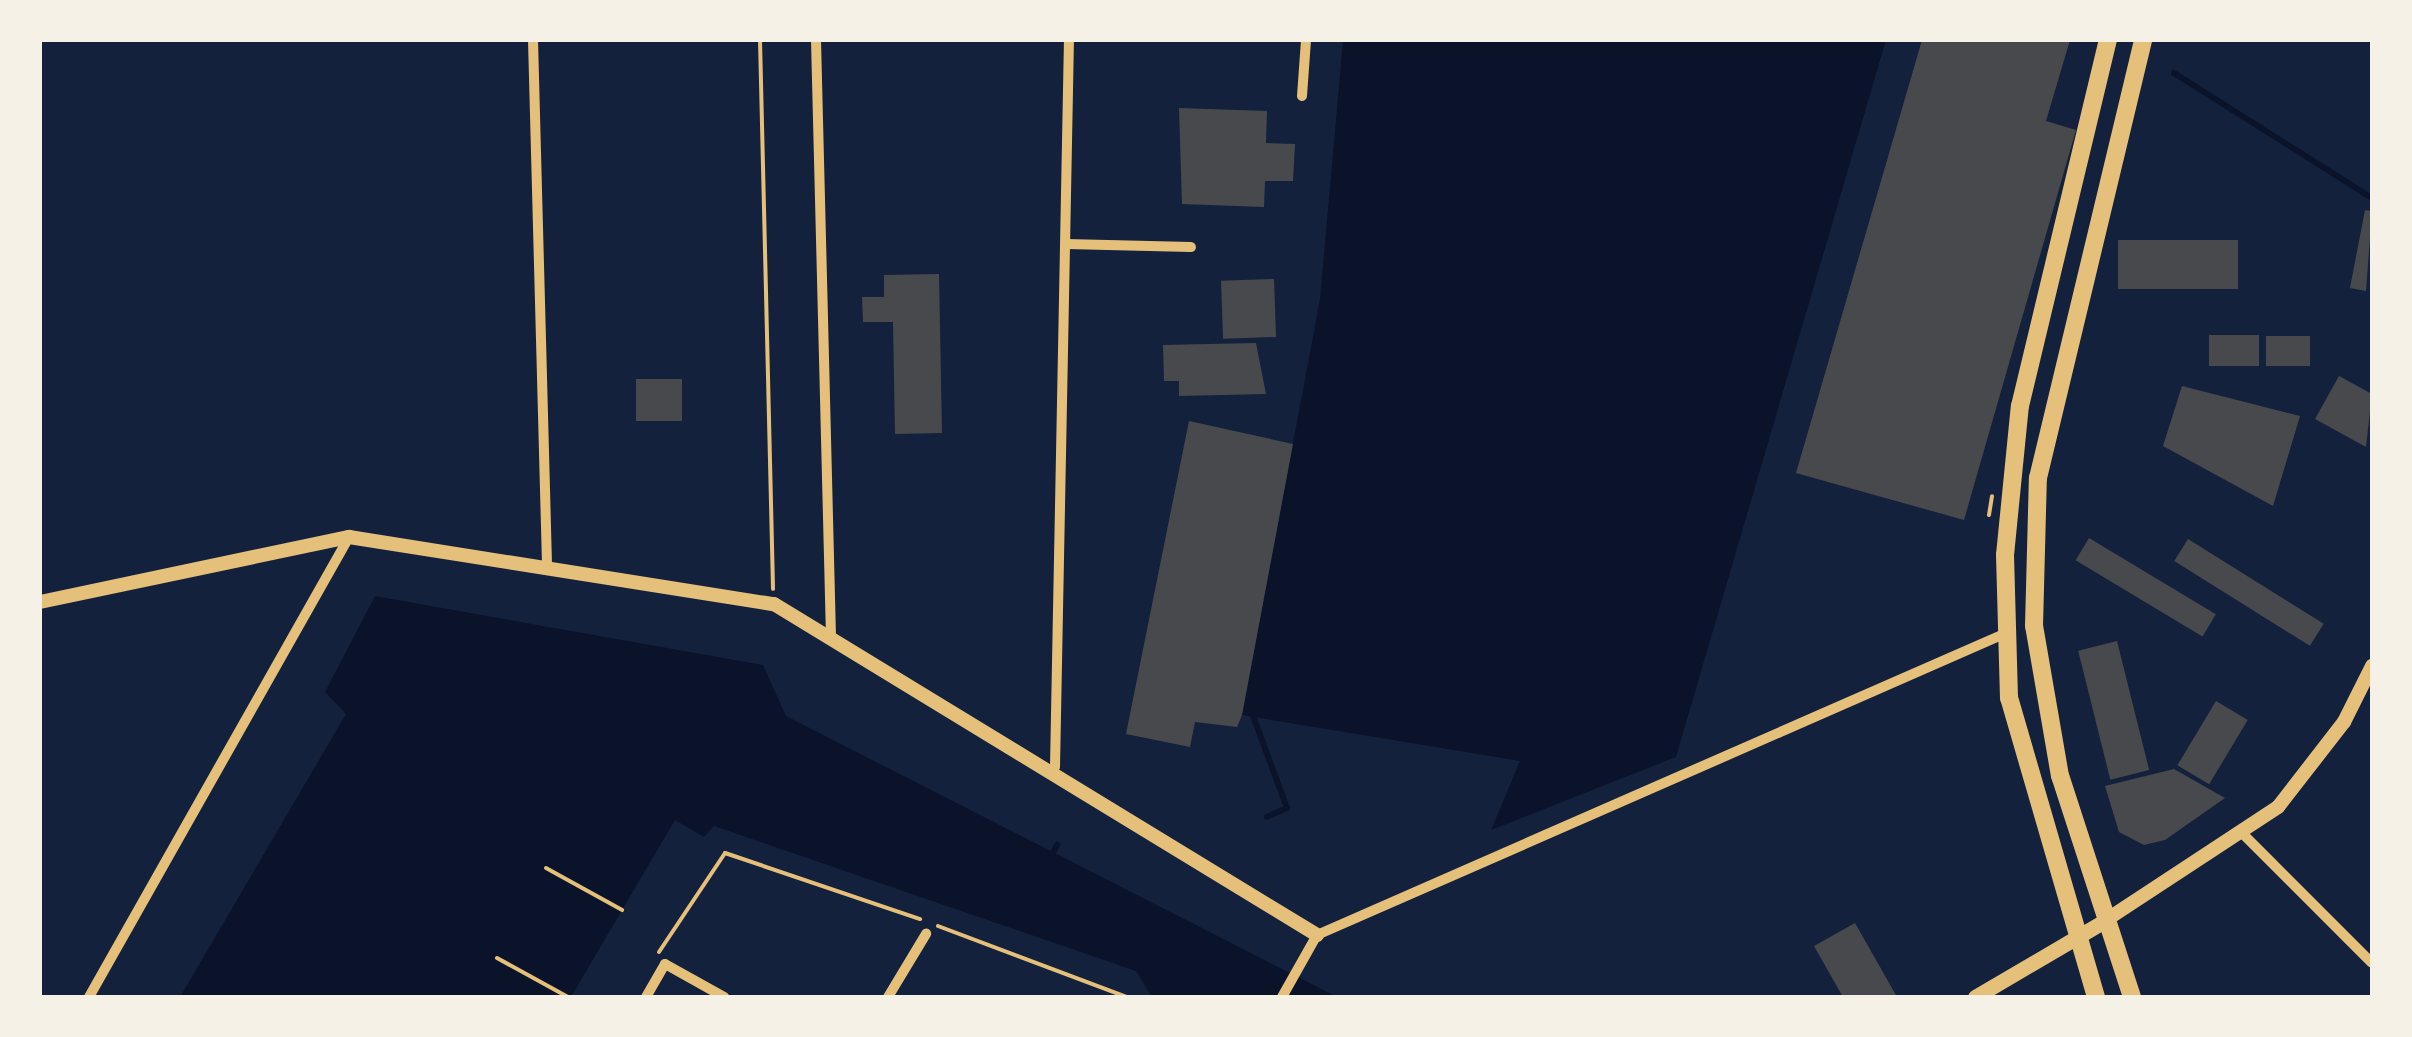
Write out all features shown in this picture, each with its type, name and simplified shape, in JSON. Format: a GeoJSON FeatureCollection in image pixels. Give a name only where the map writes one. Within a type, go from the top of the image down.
{"type":"FeatureCollection","features":[{"type":"Feature","properties":{"kind":"highway"},"geometry":{"type":"LineString","coordinates":[[2096,997],[2028,788],[2004,634],[2020,406],[2108,40]]}},
{"type":"Feature","properties":{"kind":"highway"},"geometry":{"type":"LineString","coordinates":[[2132,997],[2106,920],[2041,687],[2038,478],[2143,40]]}},
{"type":"Feature","properties":{"kind":"main road"},"geometry":{"type":"LineString","coordinates":[[1976,997],[2106,920]]}},
{"type":"Feature","properties":{"kind":"street"},"geometry":{"type":"LineString","coordinates":[[533,40],[547,563]]}},
{"type":"Feature","properties":{"kind":"street"},"geometry":{"type":"LineString","coordinates":[[816,40],[832,636]]}},
{"type":"Feature","properties":{"kind":"street"},"geometry":{"type":"LineString","coordinates":[[1054,768],[1069,40]]}},
{"type":"Feature","properties":{"kind":"street"},"geometry":{"type":"LineString","coordinates":[[1302,96],[1306,40]]}},
{"type":"Feature","properties":{"kind":"street"},"geometry":{"type":"LineString","coordinates":[[1066,244],[1191,246]]}},
{"type":"Feature","properties":{"kind":"street"},"geometry":{"type":"LineString","coordinates":[[89,997],[348,537]]}},
{"type":"Feature","properties":{"kind":"street"},"geometry":{"type":"LineString","coordinates":[[40,602],[348,537],[547,563],[774,604],[1054,768],[1316,934]]}},
{"type":"Feature","properties":{"kind":"street"},"geometry":{"type":"LineString","coordinates":[[1282,997],[1316,934],[2004,634]]}},
{"type":"Feature","properties":{"kind":"street"},"geometry":{"type":"LineString","coordinates":[[2106,920],[2243,834],[2306,774],[2372,666]]}},
{"type":"Feature","properties":{"kind":"street"},"geometry":{"type":"LineString","coordinates":[[2243,834],[2372,962]]}},
{"type":"Feature","properties":{"kind":"street"},"geometry":{"type":"LineString","coordinates":[[888,997],[926,934]]}},
{"type":"Feature","properties":{"kind":"street"},"geometry":{"type":"LineString","coordinates":[[646,997],[665,964],[724,997]]}},
{"type":"Feature","properties":{"kind":"path"},"geometry":{"type":"LineString","coordinates":[[760,40],[774,604]]}},
{"type":"Feature","properties":{"kind":"path"},"geometry":{"type":"LineString","coordinates":[[654,960],[725,853],[1127,997]]}},
{"type":"Feature","properties":{"kind":"path"},"geometry":{"type":"LineString","coordinates":[[546,868],[622,910]]}},
{"type":"Feature","properties":{"kind":"path"},"geometry":{"type":"LineString","coordinates":[[497,958],[568,997]]}},
{"type":"Feature","properties":{"kind":"water"},"geometry":{"type":"Polygon","coordinates":[[[1343,40],[1886,40],[1676,757],[1491,830],[1520,761],[1242,715],[1320,299],[1343,40]]]}},
{"type":"Feature","properties":{"kind":"water"},"geometry":{"type":"Polygon","coordinates":[[[375,596],[763,665],[786,716],[1337,997],[1152,997],[1136,971],[714,826],[704,837],[675,820],[571,997],[180,997],[346,714],[325,692],[375,596]]]}},
{"type":"Feature","properties":{"kind":"building"},"geometry":{"type":"Polygon","coordinates":[[[1922,40],[2070,40],[2046,121],[2076,130],[1964,520],[1796,473],[1922,40]]]}},
{"type":"Feature","properties":{"kind":"building"},"geometry":{"type":"Polygon","coordinates":[[[1179,108],[1267,111],[1266,143],[1295,144],[1293,181],[1265,181],[1264,207],[1182,204],[1179,108]]]}},
{"type":"Feature","properties":{"kind":"building"},"geometry":{"type":"Polygon","coordinates":[[[2365,210],[2372,211],[2366,291],[2350,288],[2365,210]]]}},
{"type":"Feature","properties":{"kind":"building"},"geometry":{"type":"Polygon","coordinates":[[[2118,240],[2238,240],[2238,289],[2118,289],[2118,240]]]}},
{"type":"Feature","properties":{"kind":"building"},"geometry":{"type":"Polygon","coordinates":[[[939,274],[942,433],[895,434],[893,322],[863,322],[862,297],[884,297],[884,275],[939,274]]]}},
{"type":"Feature","properties":{"kind":"building"},"geometry":{"type":"Polygon","coordinates":[[[1274,279],[1276,337],[1223,339],[1221,281],[1274,279]]]}},
{"type":"Feature","properties":{"kind":"building"},"geometry":{"type":"Polygon","coordinates":[[[2209,335],[2259,335],[2259,366],[2209,366],[2209,335]]]}},
{"type":"Feature","properties":{"kind":"building"},"geometry":{"type":"Polygon","coordinates":[[[2266,336],[2310,336],[2310,366],[2266,366],[2266,336]]]}},
{"type":"Feature","properties":{"kind":"building"},"geometry":{"type":"Polygon","coordinates":[[[1256,343],[1266,394],[1179,396],[1179,381],[1164,381],[1163,345],[1256,343]]]}},
{"type":"Feature","properties":{"kind":"building"},"geometry":{"type":"Polygon","coordinates":[[[2339,376],[2372,394],[2366,447],[2315,419],[2339,376]]]}},
{"type":"Feature","properties":{"kind":"building"},"geometry":{"type":"Polygon","coordinates":[[[636,379],[682,379],[682,421],[636,421],[636,379]]]}},
{"type":"Feature","properties":{"kind":"building"},"geometry":{"type":"Polygon","coordinates":[[[2182,386],[2300,416],[2273,506],[2163,446],[2182,386]]]}},
{"type":"Feature","properties":{"kind":"building"},"geometry":{"type":"Polygon","coordinates":[[[1189,421],[1293,444],[1242,715],[1237,727],[1195,722],[1190,747],[1126,734],[1189,421]]]}},
{"type":"Feature","properties":{"kind":"building"},"geometry":{"type":"Polygon","coordinates":[[[2089,538],[2216,614],[2202,637],[2076,560],[2089,538]]]}},
{"type":"Feature","properties":{"kind":"building"},"geometry":{"type":"Polygon","coordinates":[[[2188,539],[2324,624],[2310,646],[2174,561],[2188,539]]]}},
{"type":"Feature","properties":{"kind":"building"},"geometry":{"type":"Polygon","coordinates":[[[2117,641],[2149,770],[2110,780],[2078,651],[2117,641]]]}},
{"type":"Feature","properties":{"kind":"building"},"geometry":{"type":"Polygon","coordinates":[[[2216,701],[2248,720],[2209,784],[2177,765],[2216,701]]]}},
{"type":"Feature","properties":{"kind":"building"},"geometry":{"type":"Polygon","coordinates":[[[2174,769],[2225,798],[2165,840],[2144,845],[2119,832],[2105,786],[2174,769]]]}},
{"type":"Feature","properties":{"kind":"building"},"geometry":{"type":"Polygon","coordinates":[[[1855,923],[1897,997],[1843,997],[1814,946],[1855,923]]]}},
{"type":"Feature","properties":{"kind":"waterway"},"geometry":{"type":"LineString","coordinates":[[2174,73],[2372,198]]}},
{"type":"Feature","properties":{"kind":"waterway"},"geometry":{"type":"LineString","coordinates":[[1252,713],[1287,808],[1267,817]]}},
{"type":"Feature","properties":{"kind":"waterway"},"geometry":{"type":"LineString","coordinates":[[1051,856],[1057,845]]}}]}
